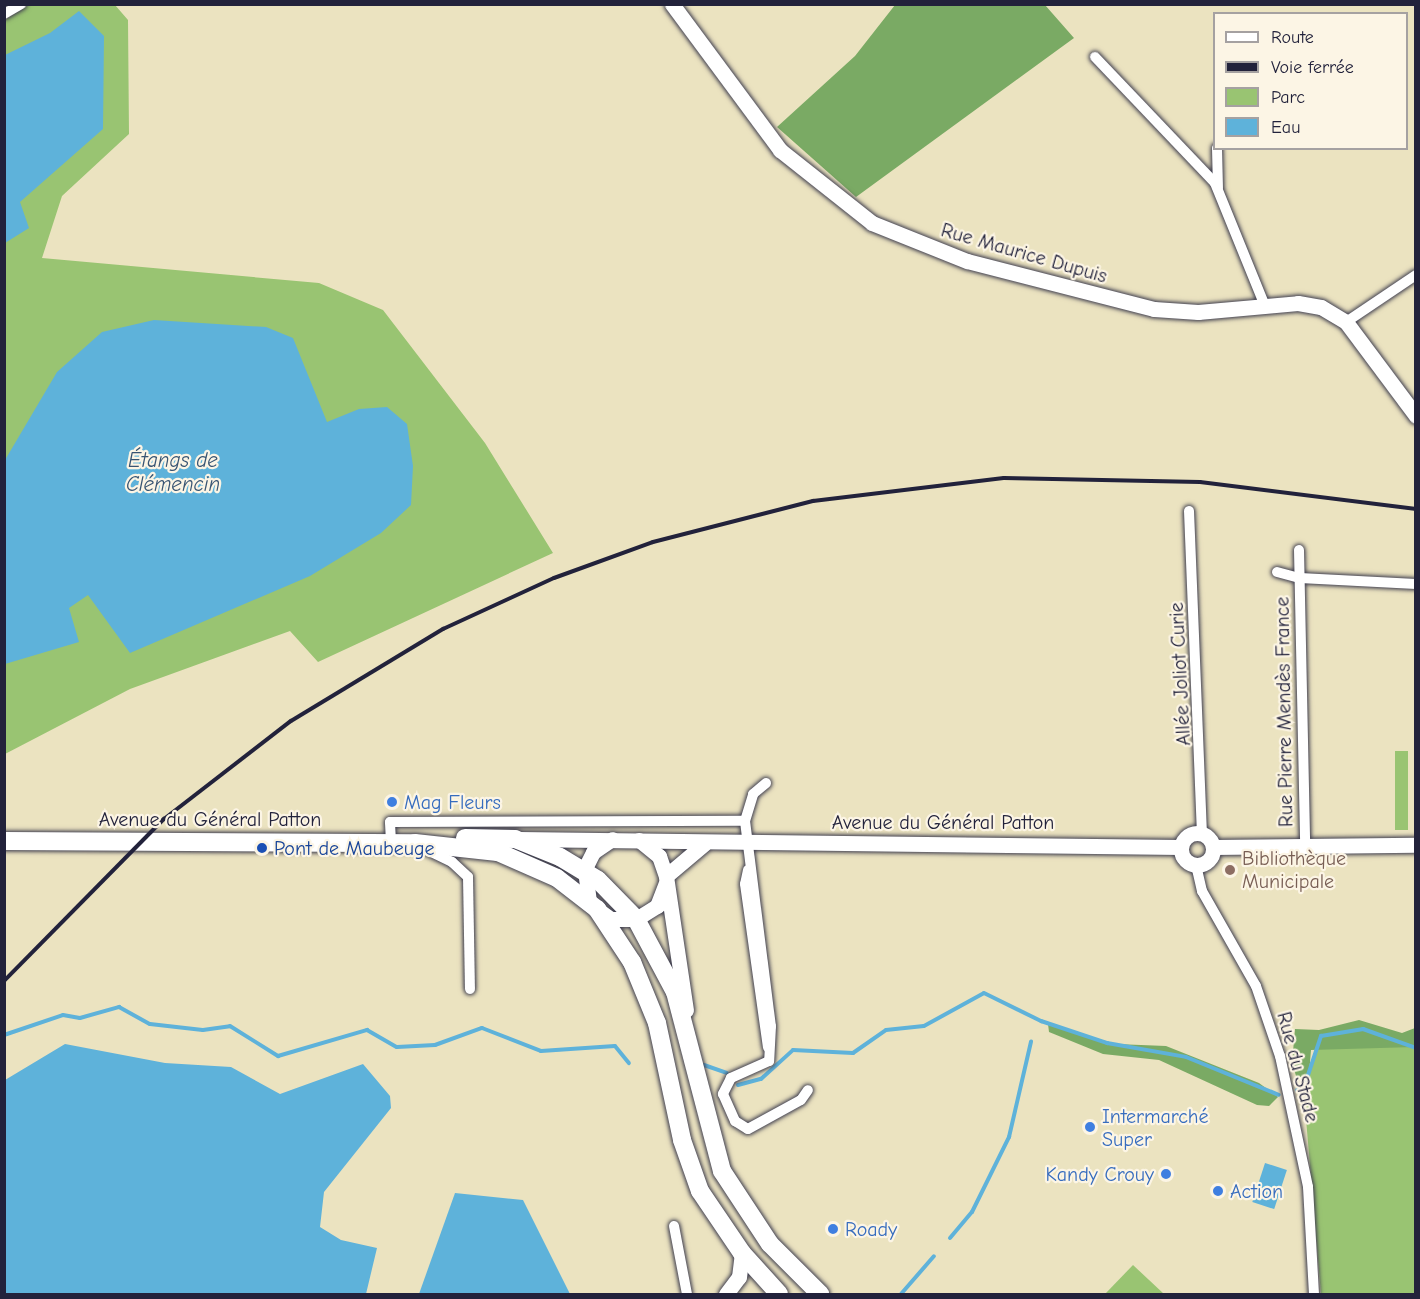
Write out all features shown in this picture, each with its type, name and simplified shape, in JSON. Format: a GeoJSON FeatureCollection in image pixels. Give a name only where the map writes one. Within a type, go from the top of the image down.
{"type":"FeatureCollection","features":[{"type":"Feature","properties":{"kind":"main road","name":"Rue Maurice Dupuis"},"geometry":{"type":"LineString","coordinates":[[672,4],[780,150],[844,205],[881,227],[967,261],[1155,309],[1306,303],[1346,322],[1416,416]]}},
{"type":"Feature","properties":{"kind":"main road"},"geometry":{"type":"LineString","coordinates":[[1202,834],[1213,847],[1207,862],[1196,865],[1183,857],[1181,846],[1186,837],[1202,834]]}},
{"type":"Feature","properties":{"kind":"main road"},"geometry":{"type":"LineString","coordinates":[[515,838],[584,871],[636,919],[675,992],[722,1171],[770,1244],[820,1294]]}},
{"type":"Feature","properties":{"kind":"main road"},"geometry":{"type":"LineString","coordinates":[[415,843],[515,838],[635,839],[659,856],[666,880],[688,1040]]}},
{"type":"Feature","properties":{"kind":"main road"},"geometry":{"type":"LineString","coordinates":[[612,839],[593,852],[584,871],[593,905],[649,1000],[682,1140],[700,1191],[742,1253],[779,1294]]}},
{"type":"Feature","properties":{"kind":"main road","name":"Avenue du Général Patton"},"geometry":{"type":"LineString","coordinates":[[635,839],[705,843],[1181,846]]}},
{"type":"Feature","properties":{"kind":"main road","name":"Avenue du Général Patton"},"geometry":{"type":"LineString","coordinates":[[4,841],[415,843]]}},
{"type":"Feature","properties":{"kind":"main road"},"geometry":{"type":"LineString","coordinates":[[415,843],[498,852],[557,878],[611,919],[636,919],[657,906],[666,880],[682,857],[705,843]]}},
{"type":"Feature","properties":{"kind":"main road"},"geometry":{"type":"LineString","coordinates":[[1213,847],[1305,844],[1416,845]]}},
{"type":"Feature","properties":{"kind":"main road"},"geometry":{"type":"LineString","coordinates":[[726,1294],[739,1277],[742,1253]]}},
{"type":"Feature","properties":{"kind":"street"},"geometry":{"type":"LineString","coordinates":[[4,14],[21,4]]}},
{"type":"Feature","properties":{"kind":"street"},"geometry":{"type":"LineString","coordinates":[[1095,57],[1218,189]]}},
{"type":"Feature","properties":{"kind":"street"},"geometry":{"type":"LineString","coordinates":[[1217,150],[1218,189],[1265,306]]}},
{"type":"Feature","properties":{"kind":"street"},"geometry":{"type":"LineString","coordinates":[[1346,322],[1416,275]]}},
{"type":"Feature","properties":{"kind":"street","name":"Allée Joliot Curie"},"geometry":{"type":"LineString","coordinates":[[1189,512],[1202,834]]}},
{"type":"Feature","properties":{"kind":"street","name":"Rue Pierre Mendès France"},"geometry":{"type":"LineString","coordinates":[[1299,550],[1305,844]]}},
{"type":"Feature","properties":{"kind":"street","name":"Rue Pierre Mendès France"},"geometry":{"type":"LineString","coordinates":[[1277,572],[1300,579],[1416,584]]}},
{"type":"Feature","properties":{"kind":"street"},"geometry":{"type":"LineString","coordinates":[[766,783],[753,794],[745,821],[749,868],[745,884],[768,1047],[764,1065],[725,1084],[735,1121],[748,1129],[801,1100],[808,1089]]}},
{"type":"Feature","properties":{"kind":"street"},"geometry":{"type":"LineString","coordinates":[[391,842],[390,822],[745,821]]}},
{"type":"Feature","properties":{"kind":"street"},"geometry":{"type":"LineString","coordinates":[[415,843],[452,862],[468,877],[470,989]]}},
{"type":"Feature","properties":{"kind":"street","name":"Rue du Stade"},"geometry":{"type":"LineString","coordinates":[[1196,865],[1202,891],[1256,986],[1280,1056],[1306,1176],[1314,1294]]}},
{"type":"Feature","properties":{"kind":"street"},"geometry":{"type":"LineString","coordinates":[[674,1226],[687,1294]]}},
{"type":"Feature","properties":{"kind":"green space"},"geometry":{"type":"Polygon","coordinates":[[[28,5],[115,5],[128,20],[129,134],[62,196],[42,258],[319,283],[383,310],[485,443],[553,553],[318,662],[290,631],[130,689],[5,754],[5,20],[28,5]]]}},
{"type":"Feature","properties":{"kind":"green space"},"geometry":{"type":"Polygon","coordinates":[[[895,5],[1045,5],[1074,38],[856,197],[777,127],[855,56],[895,5]]]}},
{"type":"Feature","properties":{"kind":"green space"},"geometry":{"type":"Polygon","coordinates":[[[1395,751],[1408,751],[1408,830],[1395,830],[1395,751]]]}},
{"type":"Feature","properties":{"kind":"green space"},"geometry":{"type":"Polygon","coordinates":[[[1359,1020],[1402,1033],[1415,1028],[1415,1047],[1311,1050],[1309,1074],[1305,1080],[1297,1079],[1292,1063],[1295,1029],[1319,1030],[1359,1020]]]}},
{"type":"Feature","properties":{"kind":"green space"},"geometry":{"type":"Polygon","coordinates":[[[1048,1024],[1116,1044],[1166,1046],[1259,1083],[1278,1097],[1269,1106],[1257,1105],[1159,1060],[1103,1054],[1049,1032],[1048,1024]]]}},
{"type":"Feature","properties":{"kind":"green space"},"geometry":{"type":"Polygon","coordinates":[[[1317,1047],[1415,1047],[1415,1294],[1321,1294],[1306,1119],[1308,1080],[1317,1047]]]}},
{"type":"Feature","properties":{"kind":"green space"},"geometry":{"type":"Polygon","coordinates":[[[1133,1265],[1164,1294],[1105,1294],[1133,1265]]]}},
{"type":"Feature","properties":{"kind":"water"},"geometry":{"type":"Polygon","coordinates":[[[79,11],[104,36],[103,129],[20,202],[29,228],[5,243],[5,55],[50,33],[79,11]]]}},
{"type":"Feature","properties":{"kind":"water","name":"Étangs de Clémencin"},"geometry":{"type":"Polygon","coordinates":[[[154,320],[266,327],[293,338],[327,422],[359,409],[387,407],[407,424],[413,466],[411,505],[381,533],[310,576],[130,653],[88,595],[69,608],[79,642],[5,664],[5,460],[57,372],[102,332],[154,320]]]}},
{"type":"Feature","properties":{"kind":"water"},"geometry":{"type":"Polygon","coordinates":[[[65,1044],[165,1063],[231,1067],[280,1094],[363,1064],[390,1096],[391,1108],[324,1192],[320,1227],[341,1240],[377,1248],[366,1294],[5,1294],[5,1080],[65,1044]]]}},
{"type":"Feature","properties":{"kind":"water"},"geometry":{"type":"Polygon","coordinates":[[[1265,1163],[1287,1170],[1274,1209],[1252,1202],[1265,1163]]]}},
{"type":"Feature","properties":{"kind":"water"},"geometry":{"type":"Polygon","coordinates":[[[455,1193],[523,1200],[570,1294],[419,1294],[455,1193]]]}},
{"type":"Feature","properties":{"kind":"waterway"},"geometry":{"type":"LineString","coordinates":[[738,1085],[761,1079],[793,1050],[853,1053],[886,1030],[924,1026],[984,993],[1041,1021],[1107,1043],[1186,1057],[1279,1095]]}},
{"type":"Feature","properties":{"kind":"waterway"},"geometry":{"type":"LineString","coordinates":[[4,1035],[63,1015],[80,1018],[119,1007],[150,1024],[203,1030],[230,1026],[278,1056],[367,1030],[397,1047],[435,1045],[482,1028],[541,1051],[615,1046],[629,1063]]}},
{"type":"Feature","properties":{"kind":"waterway"},"geometry":{"type":"LineString","coordinates":[[1297,1090],[1304,1087],[1321,1036],[1363,1029],[1416,1048]]}},
{"type":"Feature","properties":{"kind":"waterway"},"geometry":{"type":"LineString","coordinates":[[950,1238],[972,1212],[1009,1137],[1031,1042]]}},
{"type":"Feature","properties":{"kind":"waterway"},"geometry":{"type":"LineString","coordinates":[[704,1065],[727,1073]]}},
{"type":"Feature","properties":{"kind":"waterway"},"geometry":{"type":"LineString","coordinates":[[901,1294],[934,1256]]}},
{"type":"Feature","properties":{"kind":"railway"},"geometry":{"type":"LineString","coordinates":[[4,981],[164,819],[291,721],[443,629],[554,578],[653,542],[813,501],[1004,478],[1200,482],[1416,509]]}},
{"type":"Feature","properties":{"kind":"place","name":"Mag Fleurs"},"geometry":{"type":"Point","coordinates":[392,802]}},
{"type":"Feature","properties":{"kind":"place","name":"Pont de Maubeuge"},"geometry":{"type":"Point","coordinates":[262,848]}},
{"type":"Feature","properties":{"kind":"place","name":"Bibliothèque Municipale"},"geometry":{"type":"Point","coordinates":[1230,870]}},
{"type":"Feature","properties":{"kind":"place","name":"Intermarché Super"},"geometry":{"type":"Point","coordinates":[1090,1127]}},
{"type":"Feature","properties":{"kind":"place","name":"Kandy Crouy"},"geometry":{"type":"Point","coordinates":[1166,1174]}},
{"type":"Feature","properties":{"kind":"place","name":"Action"},"geometry":{"type":"Point","coordinates":[1218,1191]}},
{"type":"Feature","properties":{"kind":"place","name":"Roady"},"geometry":{"type":"Point","coordinates":[833,1229]}}]}
